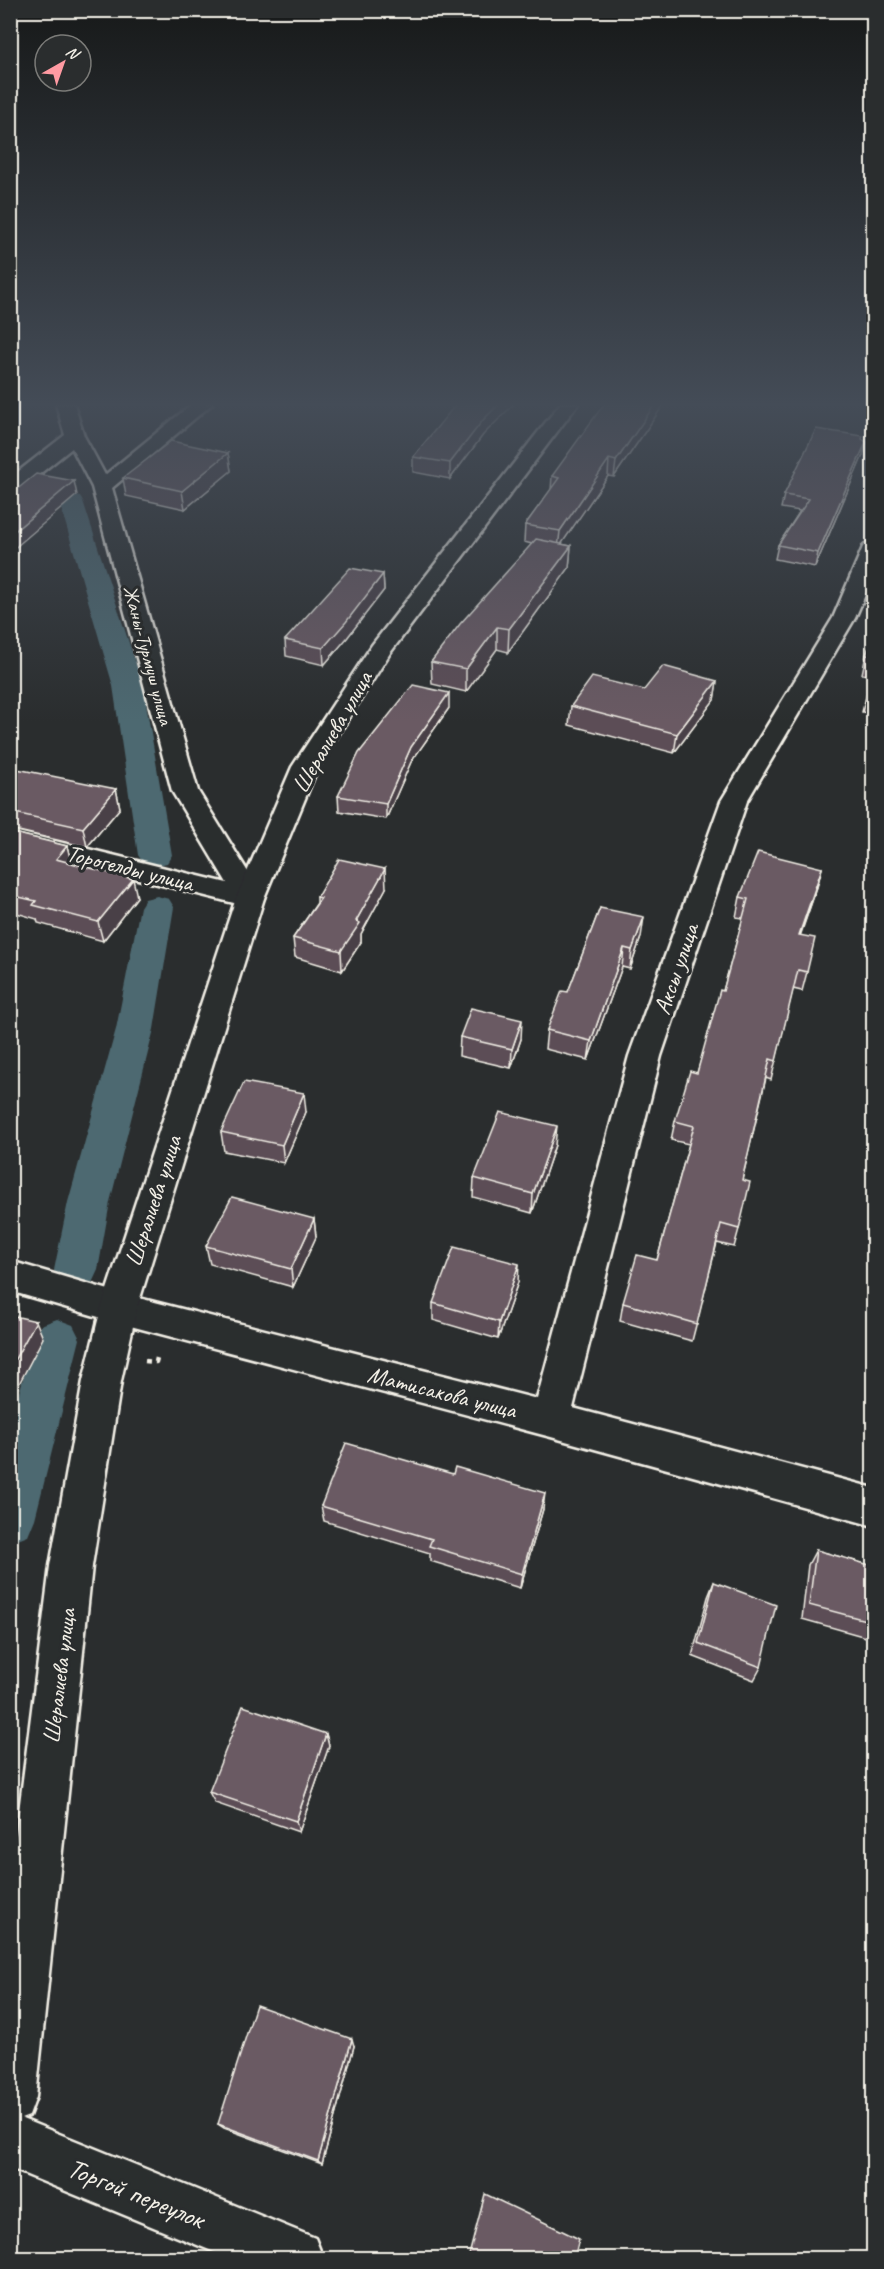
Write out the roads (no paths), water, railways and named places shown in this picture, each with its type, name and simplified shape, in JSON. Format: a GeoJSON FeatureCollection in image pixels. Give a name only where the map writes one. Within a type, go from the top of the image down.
{"type":"FeatureCollection","features":[{"type":"Feature","properties":{"kind":"street","name":"Жаны-Турмуш улица"},"geometry":{"type":"LineString","coordinates":[[108,510],[185,792],[250,898]]}},
{"type":"Feature","properties":{"kind":"street","name":"Шералиева улица"},"geometry":{"type":"LineString","coordinates":[[10,2097],[71,1566],[102,1381],[118,1308],[250,898],[305,767],[368,669],[487,510]]}},
{"type":"Feature","properties":{"kind":"street","name":"Аксы улица"},"geometry":{"type":"LineString","coordinates":[[551,1420],[645,1056],[734,801],[844,618],[873,547]]}},
{"type":"Feature","properties":{"kind":"street","name":"Торогелды улица"},"geometry":{"type":"LineString","coordinates":[[10,838],[250,898]]}},
{"type":"Feature","properties":{"kind":"street","name":"Матисакова улица"},"geometry":{"type":"LineString","coordinates":[[10,1276],[118,1308],[551,1420],[873,1507]]}},
{"type":"Feature","properties":{"kind":"street","name":"Торгой переулок"},"geometry":{"type":"LineString","coordinates":[[10,2141],[295,2259]]}},
{"type":"Feature","properties":{"kind":"waterway"},"geometry":{"type":"LineString","coordinates":[[74,510],[128,686],[155,855]]}},
{"type":"Feature","properties":{"kind":"waterway"},"geometry":{"type":"LineString","coordinates":[[76,1270],[89,1202],[135,1029],[157,907]]}},
{"type":"Feature","properties":{"kind":"waterway"},"geometry":{"type":"LineString","coordinates":[[10,1519],[57,1339]]}}]}
